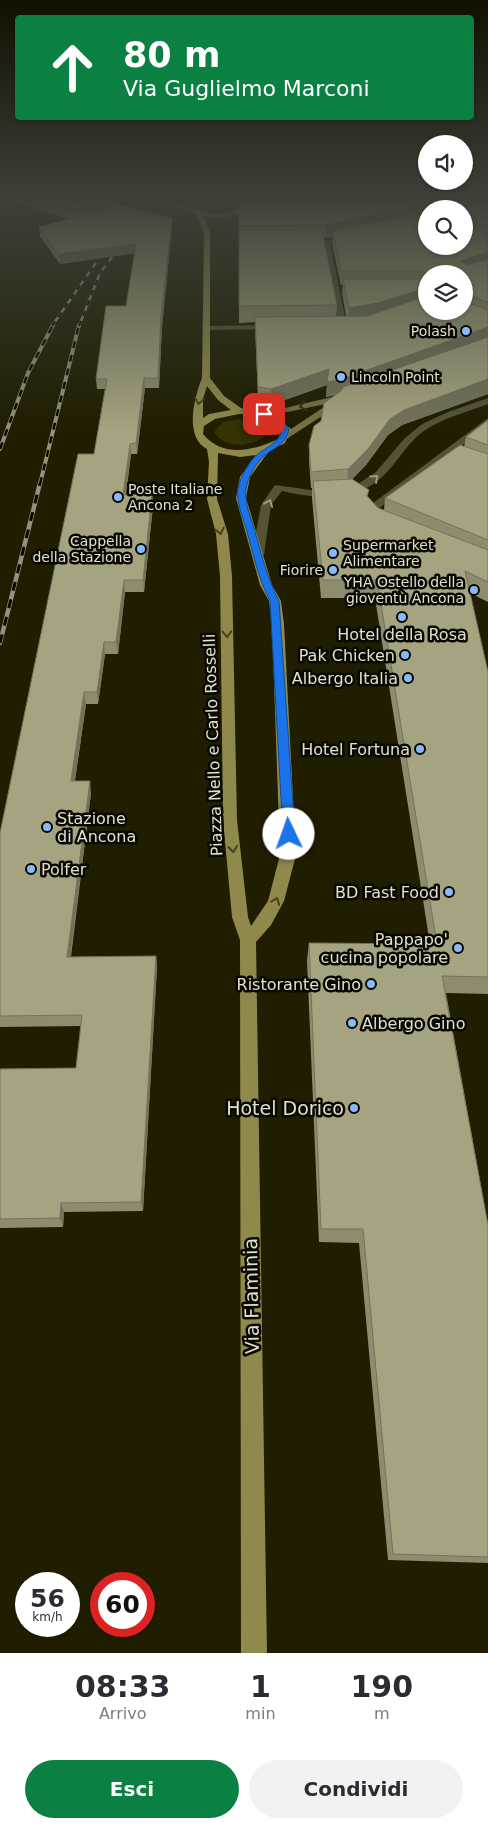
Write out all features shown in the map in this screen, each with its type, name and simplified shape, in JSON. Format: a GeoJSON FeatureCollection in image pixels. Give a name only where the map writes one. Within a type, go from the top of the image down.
{"type":"FeatureCollection","features":[{"type":"Feature","properties":{"kind":"main road"},"geometry":{"type":"LineString","coordinates":[[199,425],[214,415],[239,411],[264,414],[348,396],[285,437],[274,447],[264,451],[237,454],[212,449],[198,438],[196,431],[199,425],[198,400],[206,378],[206,277]]}},
{"type":"Feature","properties":{"kind":"main road"},"geometry":{"type":"LineString","coordinates":[[206,378],[221,398],[239,411]]}},
{"type":"Feature","properties":{"kind":"main road"},"geometry":{"type":"LineString","coordinates":[[264,414],[281,423],[286,429],[285,437]]}},
{"type":"Feature","properties":{"kind":"main road","name":"Piazza Nello e Carlo Rosselli"},"geometry":{"type":"LineString","coordinates":[[212,449],[214,462],[212,499],[222,534],[226,585],[230,820],[240,916],[248,940]]}},
{"type":"Feature","properties":{"kind":"main road"},"geometry":{"type":"LineString","coordinates":[[248,940],[271,914],[283,883],[288,855],[278,624],[274,601],[266,585],[244,510],[242,486],[249,469],[264,451]]}},
{"type":"Feature","properties":{"kind":"main road","name":"Via Flaminia"},"geometry":{"type":"LineString","coordinates":[[248,940],[254,1653]]}},
{"type":"Feature","properties":{"kind":"street"},"geometry":{"type":"LineString","coordinates":[[333,277],[347,327],[333,327]]}},
{"type":"Feature","properties":{"kind":"street"},"geometry":{"type":"LineString","coordinates":[[336,289],[345,289]]}},
{"type":"Feature","properties":{"kind":"street"},"geometry":{"type":"LineString","coordinates":[[205,328],[283,327]]}},
{"type":"Feature","properties":{"kind":"street"},"geometry":{"type":"LineString","coordinates":[[258,555],[266,505],[278,487],[299,493],[330,493],[357,489],[370,484],[418,430],[435,421],[488,401]]}},
{"type":"Feature","properties":{"kind":"street"},"geometry":{"type":"LineString","coordinates":[[389,524],[375,518],[372,512],[373,508],[488,421]]}},
{"type":"Feature","properties":{"kind":"street"},"geometry":{"type":"LineString","coordinates":[[445,452],[462,458]]}},
{"type":"Feature","properties":{"kind":"shaded area"},"geometry":{"type":"Polygon","coordinates":[[[239,419],[255,421],[261,424],[267,431],[266,435],[255,442],[240,445],[226,442],[215,434],[215,430],[223,422],[239,419]]]}},
{"type":"Feature","properties":{"kind":"building","name":"Stazione di Ancona"},"geometry":{"type":"Polygon","coordinates":[[[131,277],[165,277],[158,378],[144,378],[136,443],[130,444],[123,495],[152,494],[143,580],[124,580],[116,642],[104,642],[97,692],[84,692],[71,781],[90,781],[67,957],[156,956],[141,1202],[61,1203],[60,1218],[0,1219],[0,1069],[76,1068],[82,1015],[0,1016],[0,833],[78,454],[94,454],[107,379],[96,379],[106,306],[126,306],[131,277]]]}},
{"type":"Feature","properties":{"kind":"building"},"geometry":{"type":"Polygon","coordinates":[[[239,277],[331,277],[337,305],[239,306],[239,277]]]}},
{"type":"Feature","properties":{"kind":"building"},"geometry":{"type":"Polygon","coordinates":[[[473,277],[488,277],[488,303],[473,296],[473,277]]]}},
{"type":"Feature","properties":{"kind":"building"},"geometry":{"type":"Polygon","coordinates":[[[343,279],[418,279],[418,290],[378,303],[349,308],[343,279]]]}},
{"type":"Feature","properties":{"kind":"building"},"geometry":{"type":"Polygon","coordinates":[[[418,299],[418,320],[473,320],[473,304],[488,310],[488,327],[342,379],[327,382],[329,369],[271,389],[258,387],[255,317],[367,316],[418,299]]]}},
{"type":"Feature","properties":{"kind":"building"},"geometry":{"type":"Polygon","coordinates":[[[488,337],[488,379],[404,410],[390,419],[368,449],[348,469],[311,472],[309,445],[314,426],[321,421],[324,403],[341,391],[343,387],[488,337]]]}},
{"type":"Feature","properties":{"kind":"building"},"geometry":{"type":"Polygon","coordinates":[[[488,420],[488,445],[466,437],[488,420]]]}},
{"type":"Feature","properties":{"kind":"building"},"geometry":{"type":"Polygon","coordinates":[[[460,445],[488,454],[488,540],[385,498],[460,445]]]}},
{"type":"Feature","properties":{"kind":"building"},"geometry":{"type":"Polygon","coordinates":[[[352,479],[369,490],[367,496],[378,508],[488,550],[488,582],[465,571],[488,672],[488,977],[442,976],[488,1225],[488,1557],[393,1554],[363,1229],[321,1229],[309,943],[437,944],[377,580],[323,580],[313,481],[352,479]]]}},
{"type":"Feature","properties":{"kind":"railway"},"geometry":{"type":"LineString","coordinates":[[52,326],[86,277]]}},
{"type":"Feature","properties":{"kind":"railway"},"geometry":{"type":"LineString","coordinates":[[79,326],[98,277]]}},
{"type":"Feature","properties":{"kind":"railway"},"geometry":{"type":"LineString","coordinates":[[0,449],[28,373],[53,325]]}},
{"type":"Feature","properties":{"kind":"railway"},"geometry":{"type":"LineString","coordinates":[[40,484],[79,325]]}},
{"type":"Feature","properties":{"kind":"railway"},"geometry":{"type":"LineString","coordinates":[[0,643],[40,483]]}},
{"type":"Feature","properties":{"kind":"place","name":"Polash"},"geometry":{"type":"Point","coordinates":[466,331]}},
{"type":"Feature","properties":{"kind":"place","name":"Lincoln Point"},"geometry":{"type":"Point","coordinates":[341,377]}},
{"type":"Feature","properties":{"kind":"place","name":"Poste Italiane Ancona 2"},"geometry":{"type":"Point","coordinates":[118,497]}},
{"type":"Feature","properties":{"kind":"place","name":"Cappella della Stazione"},"geometry":{"type":"Point","coordinates":[141,549]}},
{"type":"Feature","properties":{"kind":"place","name":"Supermarket Alimentare"},"geometry":{"type":"Point","coordinates":[333,553]}},
{"type":"Feature","properties":{"kind":"place","name":"Fiorire"},"geometry":{"type":"Point","coordinates":[333,570]}},
{"type":"Feature","properties":{"kind":"place","name":"YHA Ostello della gioventù Ancona"},"geometry":{"type":"Point","coordinates":[474,590]}},
{"type":"Feature","properties":{"kind":"place","name":"Hotel della Rosa"},"geometry":{"type":"Point","coordinates":[402,617]}},
{"type":"Feature","properties":{"kind":"place","name":"Pak Chicken"},"geometry":{"type":"Point","coordinates":[405,655]}},
{"type":"Feature","properties":{"kind":"place","name":"Albergo Italia"},"geometry":{"type":"Point","coordinates":[408,678]}},
{"type":"Feature","properties":{"kind":"place","name":"Hotel Fortuna"},"geometry":{"type":"Point","coordinates":[420,749]}},
{"type":"Feature","properties":{"kind":"place","name":"Stazione di Ancona"},"geometry":{"type":"Point","coordinates":[47,827]}},
{"type":"Feature","properties":{"kind":"place","name":"Polfer"},"geometry":{"type":"Point","coordinates":[31,869]}},
{"type":"Feature","properties":{"kind":"place","name":"BD Fast Food"},"geometry":{"type":"Point","coordinates":[449,892]}},
{"type":"Feature","properties":{"kind":"place","name":"Pappapo' cucina popolare"},"geometry":{"type":"Point","coordinates":[458,948]}},
{"type":"Feature","properties":{"kind":"place","name":"Ristorante Gino"},"geometry":{"type":"Point","coordinates":[371,984]}},
{"type":"Feature","properties":{"kind":"place","name":"Albergo Gino"},"geometry":{"type":"Point","coordinates":[352,1023]}},
{"type":"Feature","properties":{"kind":"place","name":"Hotel Dorico"},"geometry":{"type":"Point","coordinates":[354,1108]}},
{"type":"Feature","properties":{"kind":"route"},"geometry":{"type":"LineString","coordinates":[[264,414],[281,423],[286,429],[285,437],[274,447],[264,451],[249,469],[242,486],[241,498],[266,585],[274,601],[278,624],[289,834]]}}]}
